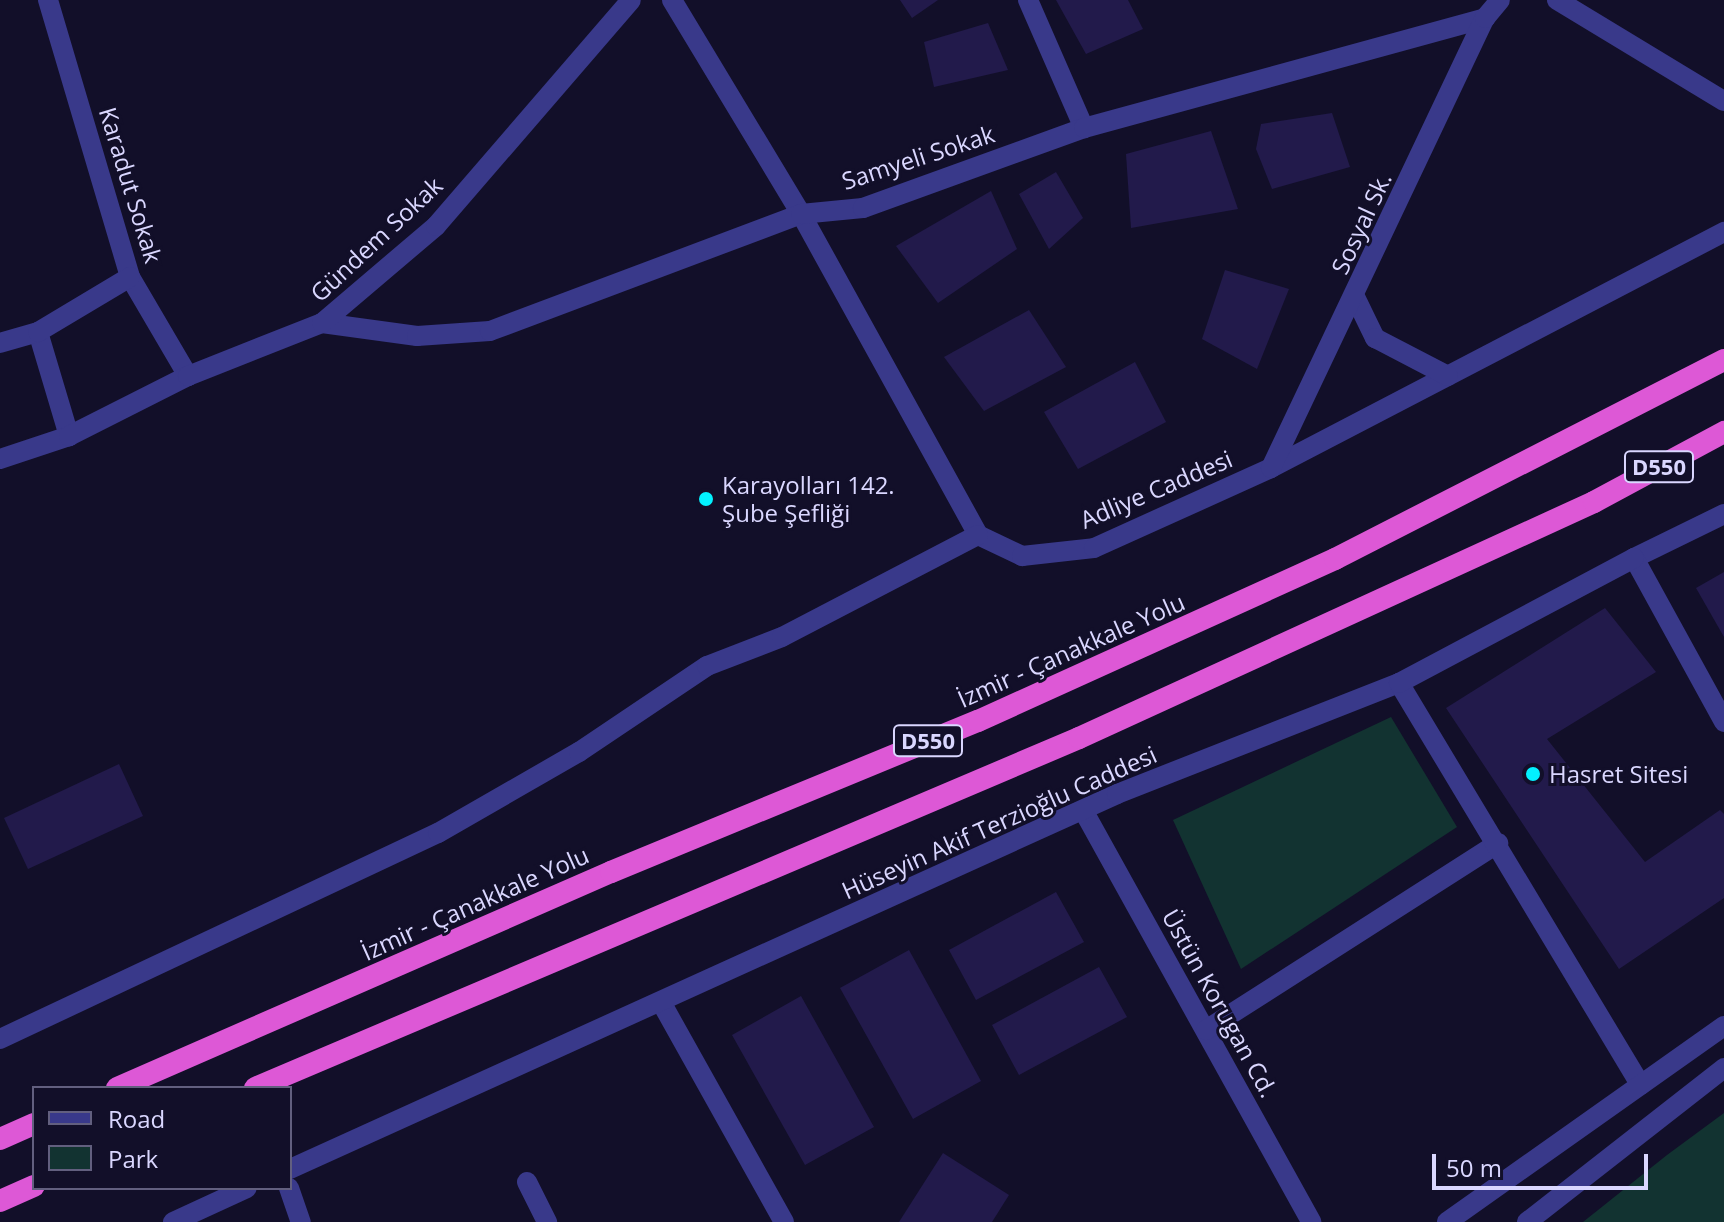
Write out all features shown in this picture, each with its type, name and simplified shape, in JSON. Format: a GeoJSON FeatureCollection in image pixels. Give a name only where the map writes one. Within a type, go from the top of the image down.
{"type":"FeatureCollection","features":[{"type":"Feature","properties":{"kind":"highway","name":"İzmir - Çanakkale Yolu"},"geometry":{"type":"LineString","coordinates":[[122,1086],[611,872],[978,721],[1293,578],[1724,360]]}},
{"type":"Feature","properties":{"kind":"highway","name":"D550"},"geometry":{"type":"LineString","coordinates":[[260,1086],[1079,738],[1594,502],[1724,432]]}},
{"type":"Feature","properties":{"kind":"highway"},"geometry":{"type":"LineString","coordinates":[[0,1139],[32,1125]]}},
{"type":"Feature","properties":{"kind":"highway"},"geometry":{"type":"LineString","coordinates":[[0,1201],[32,1187]]}},
{"type":"Feature","properties":{"kind":"street","name":"Karadut Sokak"},"geometry":{"type":"LineString","coordinates":[[48,0],[130,277],[188,376]]}},
{"type":"Feature","properties":{"kind":"street","name":"Gündem Sokak"},"geometry":{"type":"LineString","coordinates":[[0,459],[69,436],[188,376],[322,323],[436,226],[631,0]]}},
{"type":"Feature","properties":{"kind":"street"},"geometry":{"type":"LineString","coordinates":[[0,1039],[438,833],[579,752],[707,666],[782,637],[978,535],[801,214],[672,0]]}},
{"type":"Feature","properties":{"kind":"street"},"geometry":{"type":"LineString","coordinates":[[1028,0],[1084,128]]}},
{"type":"Feature","properties":{"kind":"street","name":"Sosyal Sk."},"geometry":{"type":"LineString","coordinates":[[1271,468],[1355,297],[1485,18],[1500,0]]}},
{"type":"Feature","properties":{"kind":"street"},"geometry":{"type":"LineString","coordinates":[[1557,0],[1724,101]]}},
{"type":"Feature","properties":{"kind":"street","name":"Samyeli Sokak"},"geometry":{"type":"LineString","coordinates":[[322,323],[417,336],[490,331],[801,214],[863,208],[1084,128],[1485,18]]}},
{"type":"Feature","properties":{"kind":"street","name":"Adliye Caddesi"},"geometry":{"type":"LineString","coordinates":[[978,535],[1022,556],[1094,548],[1271,468],[1724,232]]}},
{"type":"Feature","properties":{"kind":"street"},"geometry":{"type":"LineString","coordinates":[[0,343],[38,332],[130,277]]}},
{"type":"Feature","properties":{"kind":"street"},"geometry":{"type":"LineString","coordinates":[[1355,297],[1375,338],[1448,376]]}},
{"type":"Feature","properties":{"kind":"street"},"geometry":{"type":"LineString","coordinates":[[38,332],[69,436]]}},
{"type":"Feature","properties":{"kind":"street","name":"Hüseyin Akif Terzioğlu Caddesi"},"geometry":{"type":"LineString","coordinates":[[292,1168],[1083,810],[1399,683],[1634,558],[1724,514]]}},
{"type":"Feature","properties":{"kind":"street"},"geometry":{"type":"LineString","coordinates":[[1634,558],[1724,722]]}},
{"type":"Feature","properties":{"kind":"street"},"geometry":{"type":"LineString","coordinates":[[1399,683],[1641,1085]]}},
{"type":"Feature","properties":{"kind":"street","name":"Üstün Korugan Cd."},"geometry":{"type":"LineString","coordinates":[[1083,810],[1311,1222]]}},
{"type":"Feature","properties":{"kind":"street"},"geometry":{"type":"LineString","coordinates":[[1206,1030],[1498,843]]}},
{"type":"Feature","properties":{"kind":"street"},"geometry":{"type":"LineString","coordinates":[[661,1002],[784,1222]]}},
{"type":"Feature","properties":{"kind":"street"},"geometry":{"type":"LineString","coordinates":[[1447,1222],[1724,1026]]}},
{"type":"Feature","properties":{"kind":"street"},"geometry":{"type":"LineString","coordinates":[[1527,1222],[1724,1068]]}},
{"type":"Feature","properties":{"kind":"street"},"geometry":{"type":"LineString","coordinates":[[527,1182],[547,1222]]}},
{"type":"Feature","properties":{"kind":"street"},"geometry":{"type":"LineString","coordinates":[[173,1222],[243,1190]]}},
{"type":"Feature","properties":{"kind":"street"},"geometry":{"type":"LineString","coordinates":[[290,1190],[301,1222]]}},
{"type":"Feature","properties":{"kind":"green space"},"geometry":{"type":"Polygon","coordinates":[[[1391,717],[1457,827],[1241,969],[1173,820],[1391,717]]]}},
{"type":"Feature","properties":{"kind":"green space"},"geometry":{"type":"Polygon","coordinates":[[[1724,1113],[1724,1222],[1583,1222],[1667,1155],[1724,1113]]]}},
{"type":"Feature","properties":{"kind":"building"},"geometry":{"type":"Polygon","coordinates":[[[900,0],[938,0],[912,18],[900,0]]]}},
{"type":"Feature","properties":{"kind":"building"},"geometry":{"type":"Polygon","coordinates":[[[1056,0],[1128,0],[1143,29],[1086,54],[1056,0]]]}},
{"type":"Feature","properties":{"kind":"building"},"geometry":{"type":"Polygon","coordinates":[[[988,23],[1008,70],[934,87],[924,42],[988,23]]]}},
{"type":"Feature","properties":{"kind":"building"},"geometry":{"type":"Polygon","coordinates":[[[1332,113],[1350,167],[1272,189],[1256,149],[1261,124],[1332,113]]]}},
{"type":"Feature","properties":{"kind":"building"},"geometry":{"type":"Polygon","coordinates":[[[1211,131],[1238,209],[1131,228],[1126,154],[1211,131]]]}},
{"type":"Feature","properties":{"kind":"building"},"geometry":{"type":"Polygon","coordinates":[[[1056,172],[1083,218],[1049,249],[1019,194],[1056,172]]]}},
{"type":"Feature","properties":{"kind":"building"},"geometry":{"type":"Polygon","coordinates":[[[991,191],[1017,249],[938,303],[896,246],[991,191]]]}},
{"type":"Feature","properties":{"kind":"building"},"geometry":{"type":"Polygon","coordinates":[[[1225,270],[1289,289],[1257,369],[1202,339],[1225,270]]]}},
{"type":"Feature","properties":{"kind":"building"},"geometry":{"type":"Polygon","coordinates":[[[1029,310],[1066,367],[984,411],[944,357],[1029,310]]]}},
{"type":"Feature","properties":{"kind":"building"},"geometry":{"type":"Polygon","coordinates":[[[1135,362],[1166,422],[1078,469],[1044,412],[1135,362]]]}},
{"type":"Feature","properties":{"kind":"building"},"geometry":{"type":"Polygon","coordinates":[[[1724,572],[1724,637],[1696,588],[1724,572]]]}},
{"type":"Feature","properties":{"kind":"building","name":"Hasret Sitesi"},"geometry":{"type":"Polygon","coordinates":[[[1605,608],[1656,672],[1547,739],[1645,862],[1720,810],[1724,814],[1724,898],[1619,969],[1446,708],[1605,608]]]}},
{"type":"Feature","properties":{"kind":"building"},"geometry":{"type":"Polygon","coordinates":[[[119,764],[143,816],[28,869],[4,818],[119,764]]]}},
{"type":"Feature","properties":{"kind":"building"},"geometry":{"type":"Polygon","coordinates":[[[1056,892],[1084,942],[976,1000],[949,950],[1056,892]]]}},
{"type":"Feature","properties":{"kind":"building"},"geometry":{"type":"Polygon","coordinates":[[[909,950],[981,1081],[913,1119],[840,988],[909,950]]]}},
{"type":"Feature","properties":{"kind":"building"},"geometry":{"type":"Polygon","coordinates":[[[1099,967],[1127,1017],[1019,1075],[992,1025],[1099,967]]]}},
{"type":"Feature","properties":{"kind":"building"},"geometry":{"type":"Polygon","coordinates":[[[801,996],[874,1127],[805,1165],[732,1035],[801,996]]]}},
{"type":"Feature","properties":{"kind":"building"},"geometry":{"type":"Polygon","coordinates":[[[943,1153],[1009,1195],[992,1222],[899,1222],[943,1153]]]}},
{"type":"Feature","properties":{"kind":"place","name":"Karayolları 142. Şube Şefliği"},"geometry":{"type":"Point","coordinates":[706,499]}},
{"type":"Feature","properties":{"kind":"place","name":"Hasret Sitesi"},"geometry":{"type":"Point","coordinates":[1533,774]}}]}
